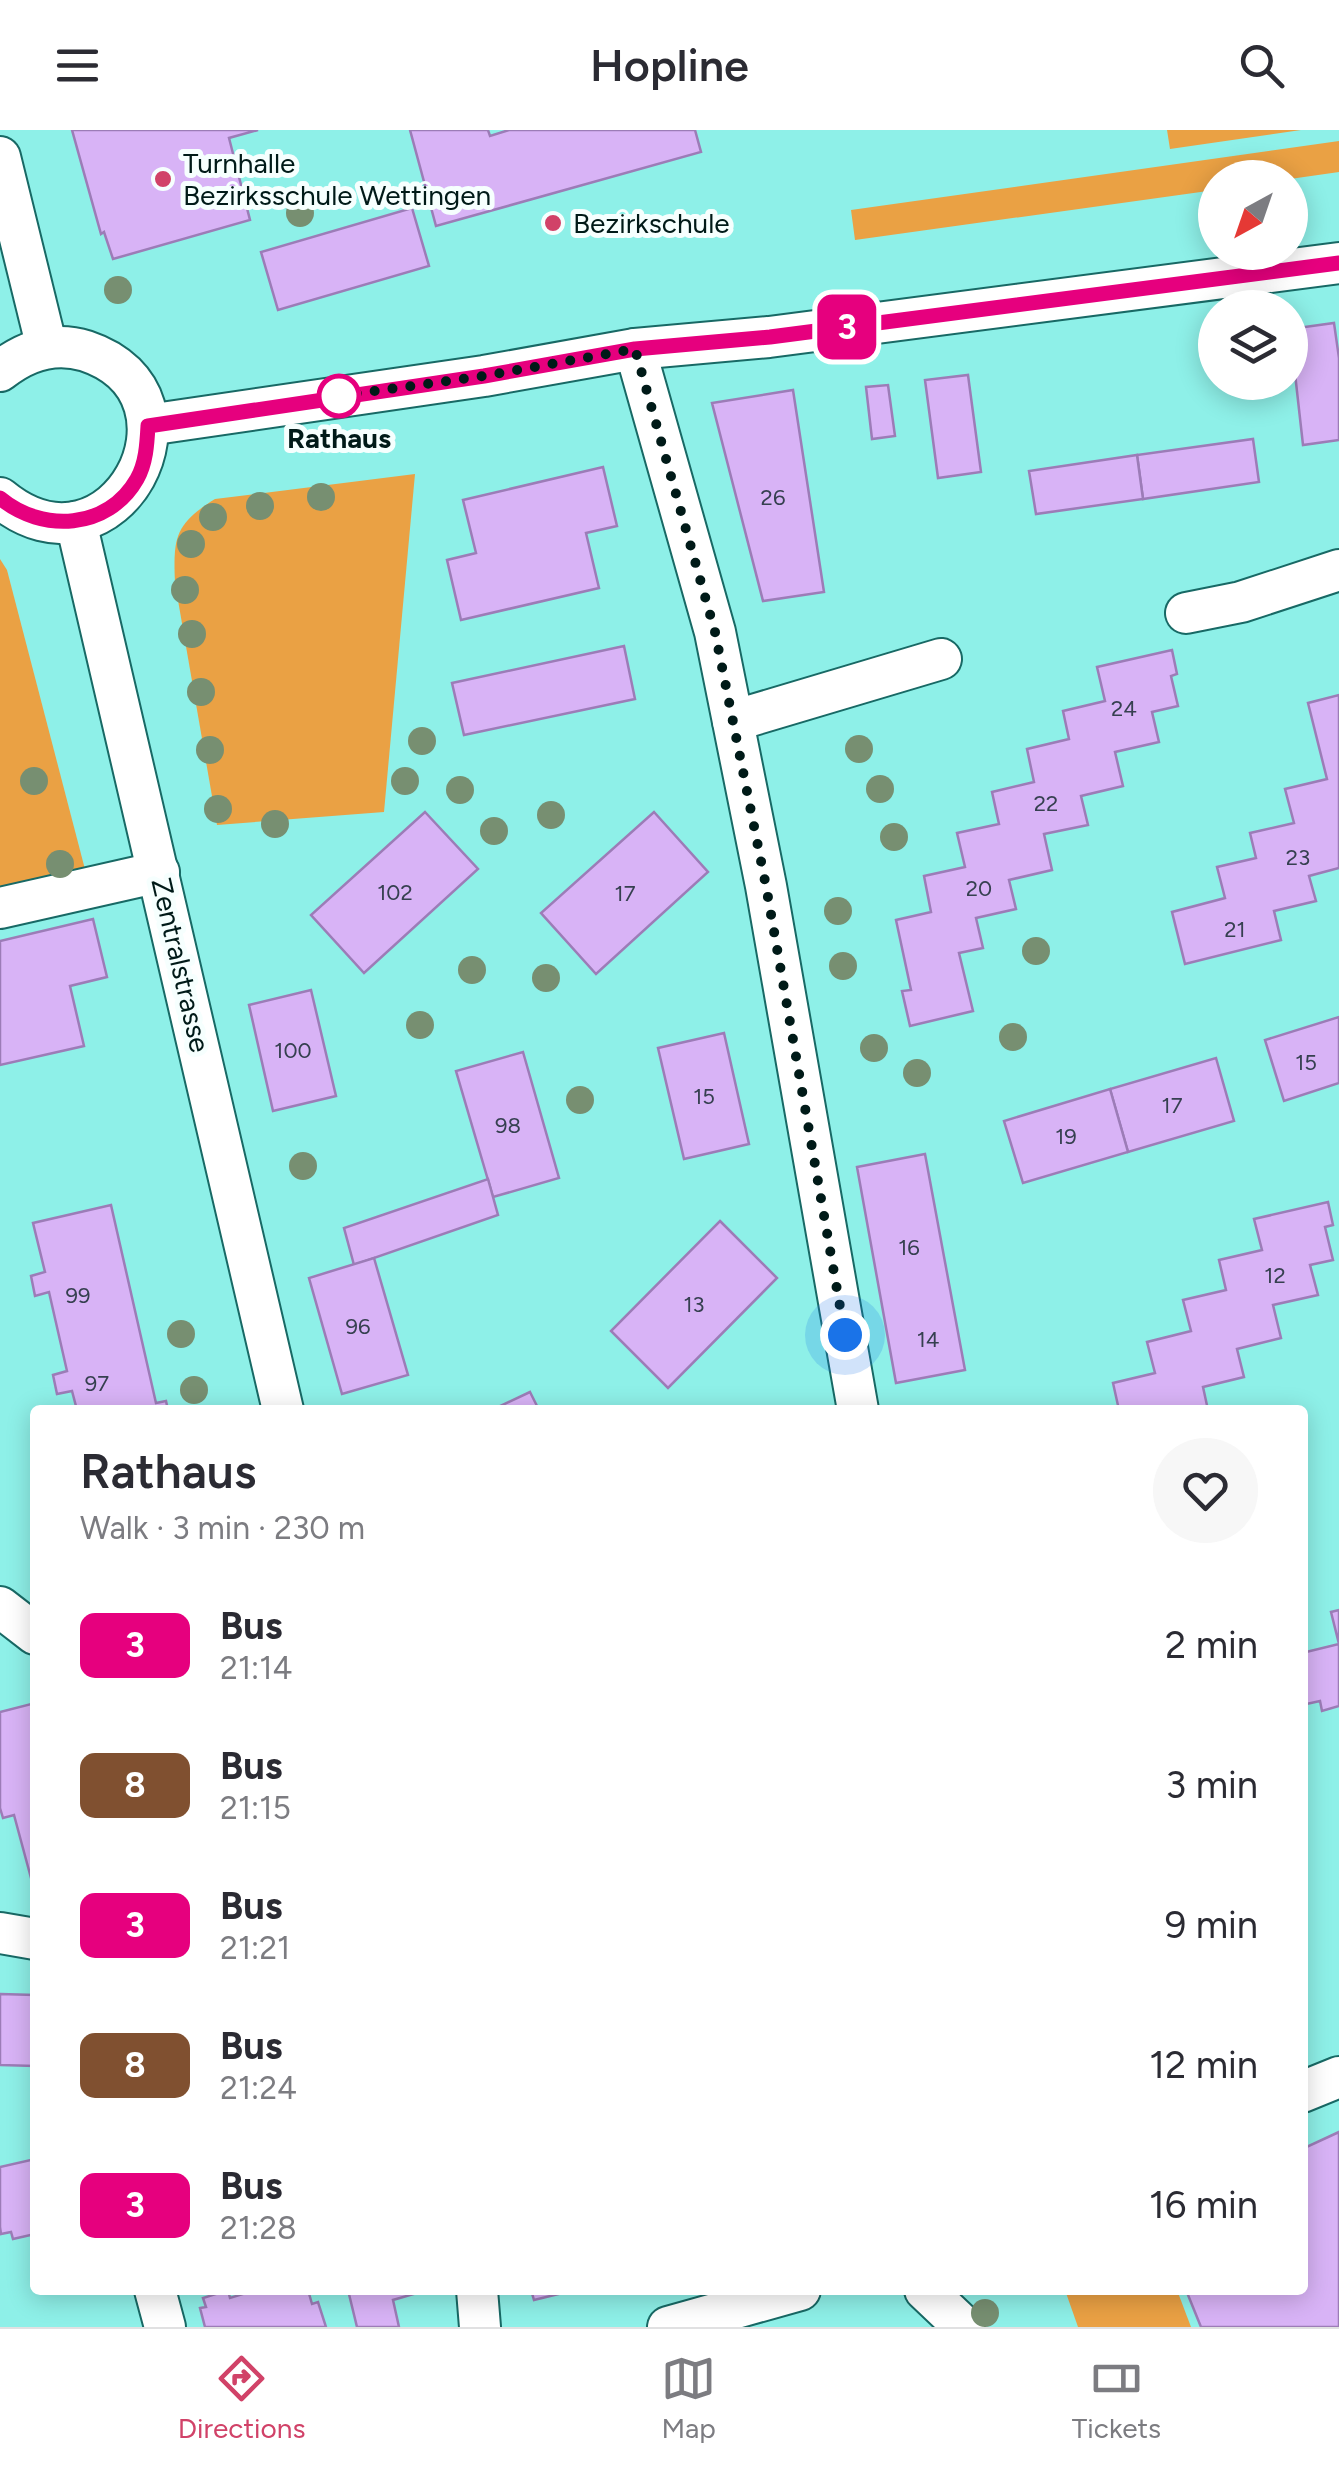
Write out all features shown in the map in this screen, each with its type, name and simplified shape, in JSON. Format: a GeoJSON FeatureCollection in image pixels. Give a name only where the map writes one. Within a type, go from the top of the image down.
{"type":"FeatureCollection","features":[{"type":"Feature","properties":{"kind":"street"},"geometry":{"type":"LineString","coordinates":[[0,157],[47,348]]}},
{"type":"Feature","properties":{"kind":"street"},"geometry":{"type":"LineString","coordinates":[[148,426],[484,376],[635,349],[770,337],[1339,263]]}},
{"type":"Feature","properties":{"kind":"street"},"geometry":{"type":"LineString","coordinates":[[0,371],[18,357],[47,348],[75,348],[102,357],[125,374],[140,398],[148,426],[147,454],[137,480],[119,501],[96,516],[51,523],[26,516],[0,498]]}},
{"type":"Feature","properties":{"kind":"street"},"geometry":{"type":"LineString","coordinates":[[635,349],[715,632],[766,886],[857,1405]]}},
{"type":"Feature","properties":{"kind":"street","name":"Zentralstrasse"},"geometry":{"type":"LineString","coordinates":[[76,522],[281,1405]]}},
{"type":"Feature","properties":{"kind":"street"},"geometry":{"type":"LineString","coordinates":[[1186,613],[1241,602],[1339,570]]}},
{"type":"Feature","properties":{"kind":"street"},"geometry":{"type":"LineString","coordinates":[[733,721],[941,658]]}},
{"type":"Feature","properties":{"kind":"street"},"geometry":{"type":"LineString","coordinates":[[0,908],[159,872]]}},
{"type":"Feature","properties":{"kind":"street"},"geometry":{"type":"LineString","coordinates":[[0,1607],[30,1630]]}},
{"type":"Feature","properties":{"kind":"street"},"geometry":{"type":"LineString","coordinates":[[0,1932],[30,1938]]}},
{"type":"Feature","properties":{"kind":"street"},"geometry":{"type":"LineString","coordinates":[[1308,2090],[1339,2077]]}},
{"type":"Feature","properties":{"kind":"street"},"geometry":{"type":"LineString","coordinates":[[156,2295],[165,2327]]}},
{"type":"Feature","properties":{"kind":"street"},"geometry":{"type":"LineString","coordinates":[[477,2295],[480,2327]]}},
{"type":"Feature","properties":{"kind":"street"},"geometry":{"type":"LineString","coordinates":[[668,2327],[782,2295]]}},
{"type":"Feature","properties":{"kind":"street"},"geometry":{"type":"LineString","coordinates":[[930,2295],[964,2327]]}},
{"type":"Feature","properties":{"kind":"shaded area"},"geometry":{"type":"Polygon","coordinates":[[[1167,130],[1301,130],[1170,149],[1167,130]]]}},
{"type":"Feature","properties":{"kind":"shaded area"},"geometry":{"type":"Polygon","coordinates":[[[1339,141],[1339,172],[1308,176],[1308,160],[1205,160],[1339,141]]]}},
{"type":"Feature","properties":{"kind":"shaded area"},"geometry":{"type":"Polygon","coordinates":[[[1198,161],[1198,192],[855,240],[851,210],[1198,161]]]}},
{"type":"Feature","properties":{"kind":"shaded area"},"geometry":{"type":"Polygon","coordinates":[[[415,474],[384,812],[217,825],[175,583],[176,543],[184,524],[215,499],[415,474]]]}},
{"type":"Feature","properties":{"kind":"shaded area"},"geometry":{"type":"Polygon","coordinates":[[[0,559],[7,570],[87,877],[0,895],[0,559]]]}},
{"type":"Feature","properties":{"kind":"shaded area"},"geometry":{"type":"Polygon","coordinates":[[[1067,2295],[1179,2295],[1191,2327],[1078,2327],[1067,2295]]]}},
{"type":"Feature","properties":{"kind":"building","name":"Turnhalle Bezirksschule Wettingen"},"geometry":{"type":"Polygon","coordinates":[[[72,130],[258,130],[229,138],[250,220],[113,259],[104,232],[101,234],[72,130]]]}},
{"type":"Feature","properties":{"kind":"building"},"geometry":{"type":"Polygon","coordinates":[[[410,130],[488,130],[490,136],[509,130],[695,130],[701,152],[436,226],[410,130]]]}},
{"type":"Feature","properties":{"kind":"building"},"geometry":{"type":"Polygon","coordinates":[[[412,208],[429,266],[278,310],[261,252],[412,208]]]}},
{"type":"Feature","properties":{"kind":"building"},"geometry":{"type":"Polygon","coordinates":[[[1334,323],[1339,358],[1339,440],[1303,445],[1298,400],[1308,400],[1308,327],[1334,323]]]}},
{"type":"Feature","properties":{"kind":"building"},"geometry":{"type":"Polygon","coordinates":[[[968,375],[981,472],[938,478],[925,380],[968,375]]]}},
{"type":"Feature","properties":{"kind":"building"},"geometry":{"type":"Polygon","coordinates":[[[888,385],[895,436],[872,439],[866,387],[888,385]]]}},
{"type":"Feature","properties":{"kind":"building"},"geometry":{"type":"Polygon","coordinates":[[[793,390],[824,592],[763,601],[712,403],[793,390]]]}},
{"type":"Feature","properties":{"kind":"building"},"geometry":{"type":"Polygon","coordinates":[[[1253,439],[1259,482],[1143,499],[1137,455],[1253,439]]]}},
{"type":"Feature","properties":{"kind":"building"},"geometry":{"type":"Polygon","coordinates":[[[1137,455],[1143,499],[1036,514],[1029,471],[1137,455]]]}},
{"type":"Feature","properties":{"kind":"building"},"geometry":{"type":"Polygon","coordinates":[[[603,467],[617,526],[586,533],[599,588],[461,620],[447,560],[476,553],[463,500],[603,467]]]}},
{"type":"Feature","properties":{"kind":"building"},"geometry":{"type":"Polygon","coordinates":[[[624,646],[635,699],[464,735],[452,683],[624,646]]]}},
{"type":"Feature","properties":{"kind":"building"},"geometry":{"type":"Polygon","coordinates":[[[1172,650],[1177,674],[1171,676],[1178,706],[1152,712],[1159,742],[1115,752],[1123,786],[1081,796],[1088,825],[1044,834],[1052,870],[1009,880],[1016,909],[976,918],[983,948],[959,953],[973,1011],[910,1026],[902,991],[911,990],[896,920],[931,912],[924,876],[965,867],[957,833],[999,824],[992,792],[1034,782],[1027,749],[1069,739],[1063,711],[1105,701],[1097,667],[1172,650]]]}},
{"type":"Feature","properties":{"kind":"building"},"geometry":{"type":"Polygon","coordinates":[[[1339,695],[1339,868],[1309,876],[1316,901],[1274,911],[1281,940],[1185,964],[1172,912],[1225,898],[1217,867],[1256,858],[1250,833],[1294,823],[1285,789],[1327,779],[1308,703],[1339,695]]]}},
{"type":"Feature","properties":{"kind":"building"},"geometry":{"type":"Polygon","coordinates":[[[425,812],[478,869],[364,973],[311,915],[425,812]]]}},
{"type":"Feature","properties":{"kind":"building"},"geometry":{"type":"Polygon","coordinates":[[[654,812],[708,872],[596,974],[541,913],[654,812]]]}},
{"type":"Feature","properties":{"kind":"building"},"geometry":{"type":"Polygon","coordinates":[[[93,919],[107,977],[70,986],[84,1046],[0,1065],[0,941],[93,919]]]}},
{"type":"Feature","properties":{"kind":"building"},"geometry":{"type":"Polygon","coordinates":[[[311,990],[336,1096],[273,1111],[249,1005],[311,990]]]}},
{"type":"Feature","properties":{"kind":"building"},"geometry":{"type":"Polygon","coordinates":[[[1339,1017],[1339,1083],[1284,1101],[1265,1040],[1339,1017]]]}},
{"type":"Feature","properties":{"kind":"building"},"geometry":{"type":"Polygon","coordinates":[[[724,1033],[749,1144],[684,1159],[658,1048],[724,1033]]]}},
{"type":"Feature","properties":{"kind":"building"},"geometry":{"type":"Polygon","coordinates":[[[523,1052],[559,1178],[493,1197],[456,1071],[523,1052]]]}},
{"type":"Feature","properties":{"kind":"building"},"geometry":{"type":"Polygon","coordinates":[[[1216,1058],[1234,1121],[1128,1152],[1110,1089],[1216,1058]]]}},
{"type":"Feature","properties":{"kind":"building"},"geometry":{"type":"Polygon","coordinates":[[[1110,1089],[1128,1152],[1023,1183],[1004,1121],[1110,1089]]]}},
{"type":"Feature","properties":{"kind":"building"},"geometry":{"type":"Polygon","coordinates":[[[925,1154],[965,1370],[896,1383],[857,1167],[925,1154]]]}},
{"type":"Feature","properties":{"kind":"building"},"geometry":{"type":"Polygon","coordinates":[[[488,1179],[498,1215],[354,1265],[344,1228],[488,1179]]]}},
{"type":"Feature","properties":{"kind":"building"},"geometry":{"type":"Polygon","coordinates":[[[1328,1202],[1333,1225],[1325,1227],[1333,1260],[1310,1265],[1318,1295],[1273,1305],[1281,1338],[1237,1349],[1244,1377],[1203,1387],[1207,1405],[1118,1405],[1113,1383],[1155,1373],[1147,1342],[1191,1331],[1183,1300],[1226,1290],[1219,1260],[1262,1250],[1254,1219],[1328,1202]]]}},
{"type":"Feature","properties":{"kind":"building"},"geometry":{"type":"Polygon","coordinates":[[[111,1205],[156,1403],[166,1401],[167,1405],[76,1405],[72,1391],[57,1394],[53,1375],[67,1371],[49,1292],[35,1296],[31,1276],[45,1272],[33,1223],[111,1205]]]}},
{"type":"Feature","properties":{"kind":"building"},"geometry":{"type":"Polygon","coordinates":[[[720,1221],[777,1278],[668,1388],[611,1331],[720,1221]]]}},
{"type":"Feature","properties":{"kind":"building"},"geometry":{"type":"Polygon","coordinates":[[[374,1258],[408,1375],[342,1394],[309,1278],[374,1258]]]}},
{"type":"Feature","properties":{"kind":"building"},"geometry":{"type":"Polygon","coordinates":[[[530,1392],[536,1405],[503,1405],[530,1392]]]}},
{"type":"Feature","properties":{"kind":"building"},"geometry":{"type":"Polygon","coordinates":[[[1339,1610],[1339,1644],[1331,1612],[1339,1610]]]}},
{"type":"Feature","properties":{"kind":"building"},"geometry":{"type":"Polygon","coordinates":[[[1339,1644],[1339,1706],[1322,1711],[1320,1701],[1308,1704],[1308,1652],[1339,1644]]]}},
{"type":"Feature","properties":{"kind":"building"},"geometry":{"type":"Polygon","coordinates":[[[30,1704],[30,1874],[14,1815],[3,1818],[0,1808],[0,1712],[30,1704]]]}},
{"type":"Feature","properties":{"kind":"building"},"geometry":{"type":"Polygon","coordinates":[[[0,1994],[30,1995],[30,2066],[0,2065],[0,1994]]]}},
{"type":"Feature","properties":{"kind":"building"},"geometry":{"type":"Polygon","coordinates":[[[1339,2132],[1339,2327],[1201,2327],[1188,2295],[1308,2295],[1308,2146],[1339,2132]]]}},
{"type":"Feature","properties":{"kind":"building"},"geometry":{"type":"Polygon","coordinates":[[[30,2160],[30,2235],[13,2239],[11,2232],[1,2234],[0,2167],[30,2160]]]}},
{"type":"Feature","properties":{"kind":"building"},"geometry":{"type":"Polygon","coordinates":[[[309,2295],[312,2304],[318,2302],[326,2327],[205,2327],[200,2308],[206,2307],[203,2298],[309,2295]]]}},
{"type":"Feature","properties":{"kind":"building"},"geometry":{"type":"Polygon","coordinates":[[[349,2295],[410,2295],[393,2300],[399,2327],[357,2327],[349,2295]]]}},
{"type":"Feature","properties":{"kind":"bus line","name":"3"},"geometry":{"type":"LineString","coordinates":[[0,498],[26,516],[51,523],[96,516],[119,501],[137,480],[147,454],[148,426],[484,376],[635,349],[770,337],[1339,263]]}},
{"type":"Feature","properties":{"kind":"place","name":"Turnhalle Bezirksschule Wettingen"},"geometry":{"type":"Point","coordinates":[163,179]}},
{"type":"Feature","properties":{"kind":"place","name":"Bezirkschule"},"geometry":{"type":"Point","coordinates":[553,223]}},
{"type":"Feature","properties":{"kind":"place","name":"Rathaus"},"geometry":{"type":"Point","coordinates":[339,396]}},
{"type":"Feature","properties":{"kind":"route"},"geometry":{"type":"LineString","coordinates":[[339,396],[635,349],[715,632],[766,886],[845,1335]]}}]}
